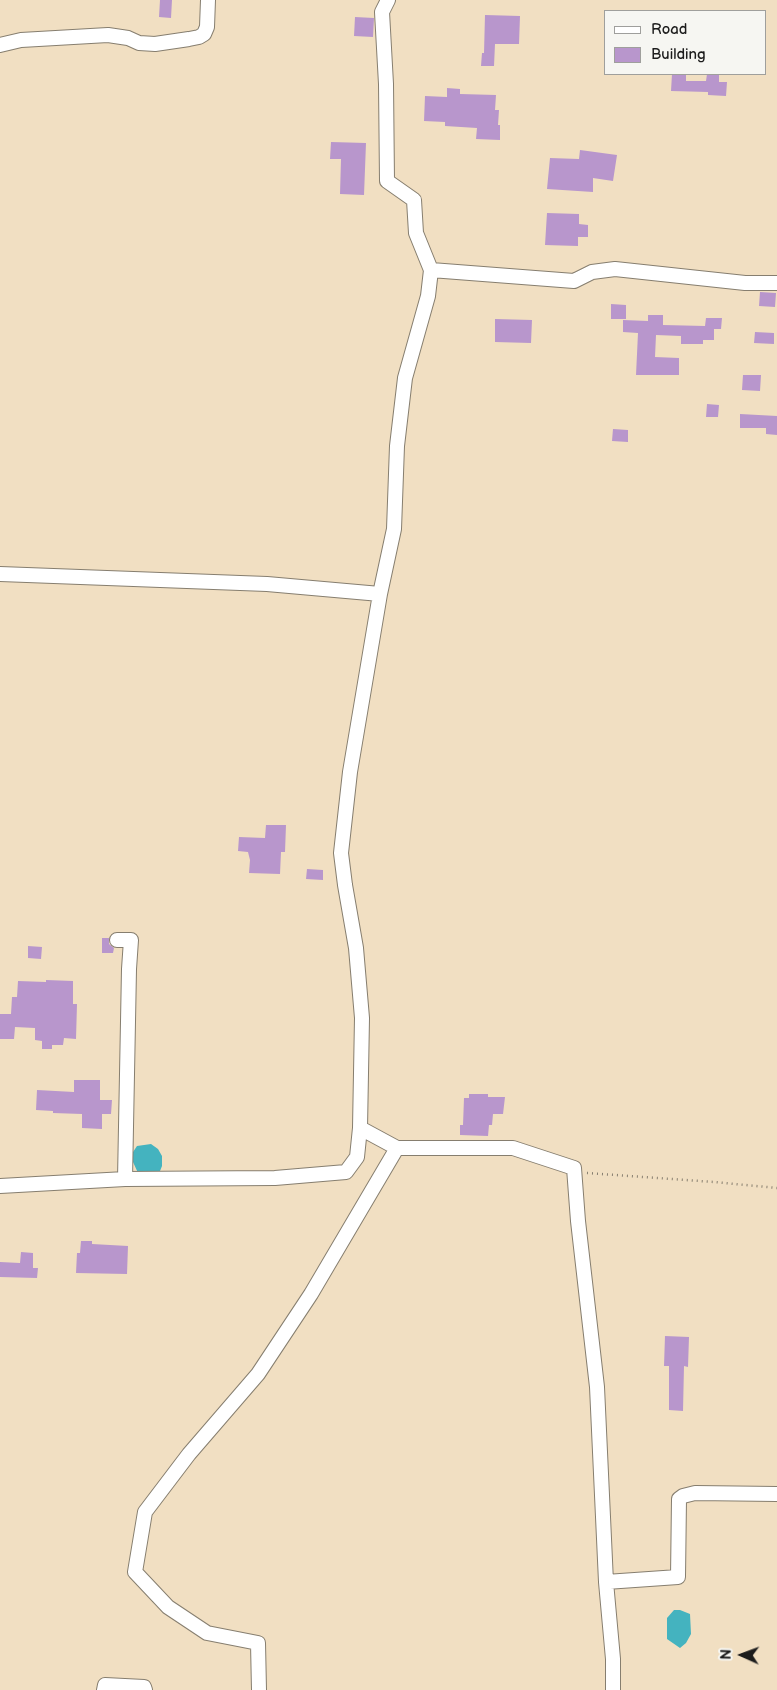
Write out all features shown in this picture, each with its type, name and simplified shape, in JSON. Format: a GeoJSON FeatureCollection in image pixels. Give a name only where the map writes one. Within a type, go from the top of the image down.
{"type":"FeatureCollection","features":[{"type":"Feature","properties":{"kind":"street"},"geometry":{"type":"LineString","coordinates":[[0,45],[21,40],[108,35],[128,38],[139,43],[155,44],[199,38],[204,34],[207,27],[208,0]]}},
{"type":"Feature","properties":{"kind":"street"},"geometry":{"type":"LineString","coordinates":[[0,1186],[125,1179],[275,1178],[346,1172],[357,1157],[360,1128],[362,1018],[356,948],[341,853],[350,772],[380,594],[394,529],[398,446],[405,378],[428,296],[431,270],[416,233],[414,200],[387,181],[386,84],[382,12],[388,0]]}},
{"type":"Feature","properties":{"kind":"street"},"geometry":{"type":"LineString","coordinates":[[431,270],[574,281],[592,272],[615,269],[745,284],[777,283]]}},
{"type":"Feature","properties":{"kind":"street"},"geometry":{"type":"LineString","coordinates":[[0,574],[267,584],[380,594]]}},
{"type":"Feature","properties":{"kind":"street"},"geometry":{"type":"LineString","coordinates":[[117,940],[131,940],[125,1179]]}},
{"type":"Feature","properties":{"kind":"street"},"geometry":{"type":"LineString","coordinates":[[360,1128],[397,1148],[513,1148],[574,1168],[578,1221],[597,1387],[606,1582],[613,1659],[613,1690]]}},
{"type":"Feature","properties":{"kind":"street"},"geometry":{"type":"LineString","coordinates":[[259,1690],[258,1643],[207,1633],[168,1607],[135,1572],[145,1512],[189,1454],[258,1374],[311,1294],[397,1148]]}},
{"type":"Feature","properties":{"kind":"street"},"geometry":{"type":"LineString","coordinates":[[606,1582],[678,1577],[679,1499],[683,1496],[695,1493],[777,1494]]}},
{"type":"Feature","properties":{"kind":"street"},"geometry":{"type":"LineString","coordinates":[[104,1690],[105,1685],[144,1687],[145,1690]]}},
{"type":"Feature","properties":{"kind":"path"},"geometry":{"type":"LineString","coordinates":[[586,1173],[777,1188]]}},
{"type":"Feature","properties":{"kind":"water"},"geometry":{"type":"Polygon","coordinates":[[[151,1144],[158,1149],[162,1156],[160,1171],[156,1173],[138,1173],[133,1162],[133,1152],[137,1146],[151,1144]]]}},
{"type":"Feature","properties":{"kind":"water"},"geometry":{"type":"Polygon","coordinates":[[[674,1610],[690,1614],[691,1634],[686,1643],[680,1648],[667,1639],[667,1618],[674,1610]]]}},
{"type":"Feature","properties":{"kind":"building"},"geometry":{"type":"Polygon","coordinates":[[[160,0],[172,0],[171,18],[159,17],[160,0]]]}},
{"type":"Feature","properties":{"kind":"building"},"geometry":{"type":"Polygon","coordinates":[[[485,15],[520,16],[519,44],[495,44],[494,66],[481,66],[482,53],[484,53],[485,15]]]}},
{"type":"Feature","properties":{"kind":"building"},"geometry":{"type":"Polygon","coordinates":[[[355,17],[374,18],[373,37],[354,36],[355,17]]]}},
{"type":"Feature","properties":{"kind":"building"},"geometry":{"type":"Polygon","coordinates":[[[672,75],[686,75],[686,81],[706,81],[707,75],[719,75],[719,82],[727,82],[726,96],[708,95],[708,92],[671,91],[672,75]]]}},
{"type":"Feature","properties":{"kind":"building"},"geometry":{"type":"Polygon","coordinates":[[[447,88],[460,89],[460,94],[496,95],[495,110],[499,110],[500,140],[476,139],[477,128],[445,126],[445,122],[424,121],[425,96],[447,97],[447,88]]]}},
{"type":"Feature","properties":{"kind":"building"},"geometry":{"type":"Polygon","coordinates":[[[331,142],[366,143],[364,195],[340,194],[341,159],[330,159],[331,142]]]}},
{"type":"Feature","properties":{"kind":"building"},"geometry":{"type":"Polygon","coordinates":[[[580,150],[617,155],[613,181],[593,178],[593,192],[547,189],[550,158],[579,159],[580,150]]]}},
{"type":"Feature","properties":{"kind":"building"},"geometry":{"type":"Polygon","coordinates":[[[547,213],[579,214],[579,224],[588,225],[588,237],[578,237],[578,246],[545,245],[547,213]]]}},
{"type":"Feature","properties":{"kind":"building"},"geometry":{"type":"Polygon","coordinates":[[[760,292],[776,293],[775,307],[759,306],[760,292]]]}},
{"type":"Feature","properties":{"kind":"building"},"geometry":{"type":"Polygon","coordinates":[[[611,304],[626,305],[626,319],[611,319],[611,304]]]}},
{"type":"Feature","properties":{"kind":"building"},"geometry":{"type":"Polygon","coordinates":[[[648,315],[663,315],[663,325],[705,326],[706,318],[722,318],[721,329],[714,329],[714,340],[703,340],[703,344],[681,344],[681,336],[656,335],[655,357],[679,358],[679,375],[636,375],[638,333],[623,332],[623,320],[648,321],[648,315]]]}},
{"type":"Feature","properties":{"kind":"building"},"geometry":{"type":"Polygon","coordinates":[[[495,319],[532,320],[531,343],[495,342],[495,319]]]}},
{"type":"Feature","properties":{"kind":"building"},"geometry":{"type":"Polygon","coordinates":[[[755,332],[774,333],[774,344],[754,343],[755,332]]]}},
{"type":"Feature","properties":{"kind":"building"},"geometry":{"type":"Polygon","coordinates":[[[743,375],[761,375],[760,391],[742,390],[743,375]]]}},
{"type":"Feature","properties":{"kind":"building"},"geometry":{"type":"Polygon","coordinates":[[[707,404],[719,405],[718,417],[706,417],[707,404]]]}},
{"type":"Feature","properties":{"kind":"building"},"geometry":{"type":"Polygon","coordinates":[[[740,414],[777,416],[777,435],[766,434],[766,428],[740,428],[740,414]]]}},
{"type":"Feature","properties":{"kind":"building"},"geometry":{"type":"Polygon","coordinates":[[[613,429],[628,430],[628,442],[612,441],[613,429]]]}},
{"type":"Feature","properties":{"kind":"building"},"geometry":{"type":"Polygon","coordinates":[[[266,825],[286,825],[285,852],[281,852],[280,874],[249,873],[250,860],[248,852],[238,851],[239,837],[265,838],[266,825]]]}},
{"type":"Feature","properties":{"kind":"building"},"geometry":{"type":"Polygon","coordinates":[[[307,869],[323,870],[323,880],[306,879],[307,869]]]}},
{"type":"Feature","properties":{"kind":"building"},"geometry":{"type":"Polygon","coordinates":[[[102,938],[109,938],[109,944],[114,948],[113,953],[102,953],[102,938]]]}},
{"type":"Feature","properties":{"kind":"building"},"geometry":{"type":"Polygon","coordinates":[[[28,946],[42,947],[41,959],[28,958],[28,946]]]}},
{"type":"Feature","properties":{"kind":"building"},"geometry":{"type":"Polygon","coordinates":[[[46,980],[73,981],[73,1004],[77,1004],[76,1039],[64,1038],[63,1045],[52,1045],[52,1049],[42,1049],[42,1041],[35,1040],[35,1028],[15,1027],[14,1039],[0,1039],[0,1014],[11,1014],[12,997],[17,997],[18,981],[46,982],[46,980]]]}},
{"type":"Feature","properties":{"kind":"building"},"geometry":{"type":"Polygon","coordinates":[[[74,1080],[100,1080],[100,1100],[112,1100],[111,1114],[102,1114],[102,1129],[82,1128],[82,1114],[53,1113],[53,1111],[36,1110],[37,1090],[74,1092],[74,1080]]]}},
{"type":"Feature","properties":{"kind":"building"},"geometry":{"type":"Polygon","coordinates":[[[469,1094],[488,1094],[488,1097],[505,1097],[503,1114],[493,1114],[488,1136],[460,1135],[460,1125],[463,1125],[464,1098],[469,1098],[469,1094]]]}},
{"type":"Feature","properties":{"kind":"building"},"geometry":{"type":"Polygon","coordinates":[[[81,1241],[92,1241],[92,1244],[128,1246],[127,1274],[76,1273],[77,1253],[80,1253],[81,1241]]]}},
{"type":"Feature","properties":{"kind":"building"},"geometry":{"type":"Polygon","coordinates":[[[21,1252],[33,1253],[33,1268],[38,1268],[37,1278],[0,1277],[0,1262],[20,1263],[21,1252]]]}},
{"type":"Feature","properties":{"kind":"building"},"geometry":{"type":"Polygon","coordinates":[[[665,1336],[689,1337],[688,1367],[684,1366],[683,1411],[669,1410],[669,1366],[664,1366],[665,1336]]]}}]}
